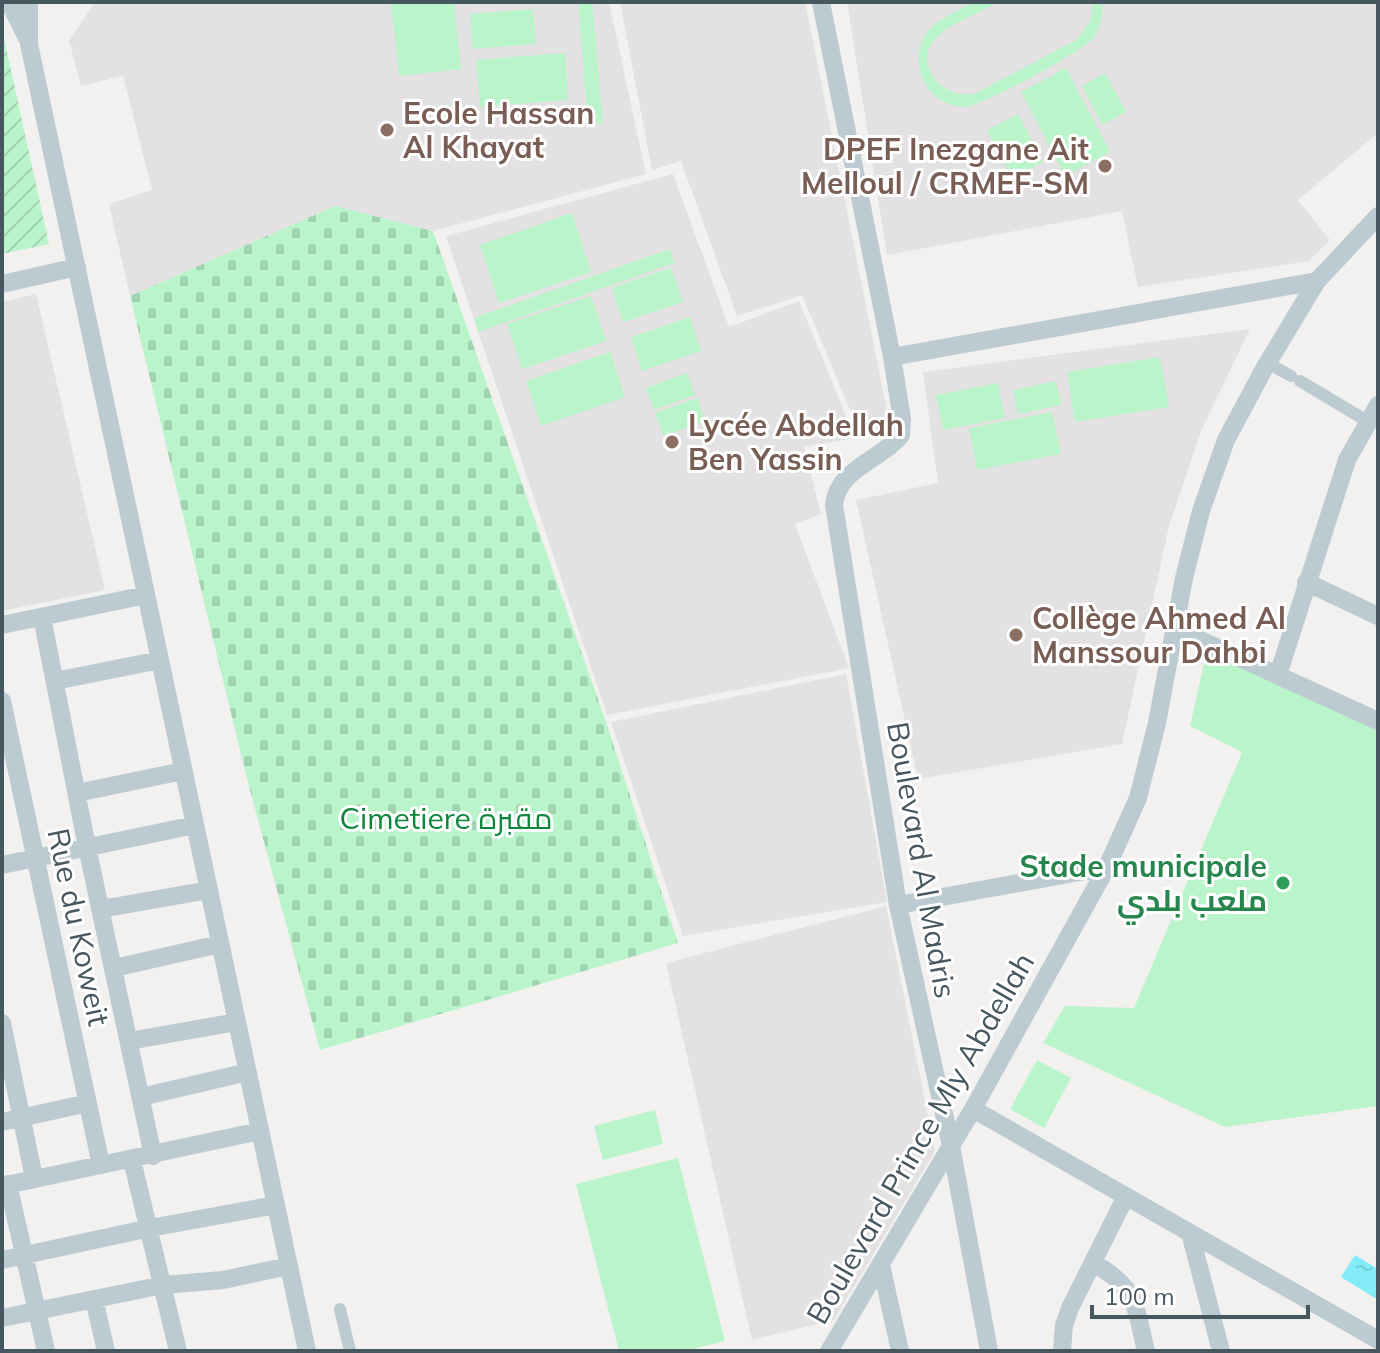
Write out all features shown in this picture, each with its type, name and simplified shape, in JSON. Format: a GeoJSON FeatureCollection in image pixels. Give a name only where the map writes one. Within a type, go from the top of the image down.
{"type":"FeatureCollection","features":[{"type":"Feature","properties":{"kind":"street"},"geometry":{"type":"LineString","coordinates":[[9,2],[29,44]]}},
{"type":"Feature","properties":{"kind":"street"},"geometry":{"type":"LineString","coordinates":[[29,2],[29,44],[307,1351]]}},
{"type":"Feature","properties":{"kind":"street"},"geometry":{"type":"LineString","coordinates":[[821,2],[892,357],[1317,281]]}},
{"type":"Feature","properties":{"kind":"street","name":"Boulevard Prince Mly Abdellah"},"geometry":{"type":"LineString","coordinates":[[829,1351],[973,1109],[1107,867],[1138,798],[1157,723],[1174,628],[1201,511],[1226,440],[1267,363],[1317,281],[1378,216]]}},
{"type":"Feature","properties":{"kind":"street"},"geometry":{"type":"LineString","coordinates":[[2,284],[77,267]]}},
{"type":"Feature","properties":{"kind":"street","name":"Boulevard Al Madris"},"geometry":{"type":"LineString","coordinates":[[892,357],[902,419],[901,435],[842,481],[835,495],[836,519],[898,905],[951,1146],[989,1351]]}},
{"type":"Feature","properties":{"kind":"street"},"geometry":{"type":"LineString","coordinates":[[1267,363],[1372,422]]}},
{"type":"Feature","properties":{"kind":"street"},"geometry":{"type":"LineString","coordinates":[[1278,675],[1347,460],[1372,422],[1378,405]]}},
{"type":"Feature","properties":{"kind":"street"},"geometry":{"type":"LineString","coordinates":[[1306,582],[1378,616]]}},
{"type":"Feature","properties":{"kind":"street"},"geometry":{"type":"LineString","coordinates":[[2,625],[146,595]]}},
{"type":"Feature","properties":{"kind":"street"},"geometry":{"type":"LineString","coordinates":[[42,617],[153,1156]]}},
{"type":"Feature","properties":{"kind":"street"},"geometry":{"type":"LineString","coordinates":[[1174,628],[1378,721]]}},
{"type":"Feature","properties":{"kind":"street"},"geometry":{"type":"LineString","coordinates":[[55,681],[160,660]]}},
{"type":"Feature","properties":{"kind":"street","name":"Rue du Koweit"},"geometry":{"type":"LineString","coordinates":[[2,701],[101,1165]]}},
{"type":"Feature","properties":{"kind":"street"},"geometry":{"type":"LineString","coordinates":[[77,793],[183,771]]}},
{"type":"Feature","properties":{"kind":"street"},"geometry":{"type":"LineString","coordinates":[[2,865],[195,825]]}},
{"type":"Feature","properties":{"kind":"street"},"geometry":{"type":"LineString","coordinates":[[898,905],[1107,867]]}},
{"type":"Feature","properties":{"kind":"street"},"geometry":{"type":"LineString","coordinates":[[101,909],[209,890]]}},
{"type":"Feature","properties":{"kind":"street"},"geometry":{"type":"LineString","coordinates":[[114,968],[220,944]]}},
{"type":"Feature","properties":{"kind":"street"},"geometry":{"type":"LineString","coordinates":[[129,1041],[237,1022]]}},
{"type":"Feature","properties":{"kind":"street"},"geometry":{"type":"LineString","coordinates":[[2,1023],[34,1178]]}},
{"type":"Feature","properties":{"kind":"street"},"geometry":{"type":"LineString","coordinates":[[141,1097],[248,1072]]}},
{"type":"Feature","properties":{"kind":"street"},"geometry":{"type":"LineString","coordinates":[[2,1122],[88,1103]]}},
{"type":"Feature","properties":{"kind":"street"},"geometry":{"type":"LineString","coordinates":[[973,1109],[1378,1340]]}},
{"type":"Feature","properties":{"kind":"street"},"geometry":{"type":"LineString","coordinates":[[46,1351],[26,1254],[5,1185],[260,1131]]}},
{"type":"Feature","properties":{"kind":"street"},"geometry":{"type":"LineString","coordinates":[[132,1160],[178,1351]]}},
{"type":"Feature","properties":{"kind":"street"},"geometry":{"type":"LineString","coordinates":[[1062,1351],[1064,1325],[1126,1196]]}},
{"type":"Feature","properties":{"kind":"street"},"geometry":{"type":"LineString","coordinates":[[2,1260],[276,1205]]}},
{"type":"Feature","properties":{"kind":"street"},"geometry":{"type":"LineString","coordinates":[[1190,1233],[1221,1351]]}},
{"type":"Feature","properties":{"kind":"street"},"geometry":{"type":"LineString","coordinates":[[1093,1263],[1112,1274],[1129,1292],[1146,1351]]}},
{"type":"Feature","properties":{"kind":"street"},"geometry":{"type":"LineString","coordinates":[[881,1265],[900,1351]]}},
{"type":"Feature","properties":{"kind":"street"},"geometry":{"type":"LineString","coordinates":[[2,1318],[163,1285],[223,1280],[289,1266]]}},
{"type":"Feature","properties":{"kind":"street"},"geometry":{"type":"LineString","coordinates":[[94,1299],[106,1351]]}},
{"type":"Feature","properties":{"kind":"street"},"geometry":{"type":"LineString","coordinates":[[340,1309],[350,1351]]}},
{"type":"Feature","properties":{"kind":"shaded area","name":"Ecole Hassan Al Khayat"},"geometry":{"type":"Polygon","coordinates":[[[95,2],[609,2],[646,174],[433,231],[335,206],[130,296],[109,204],[152,190],[123,76],[81,86],[69,41],[95,2]]]}},
{"type":"Feature","properties":{"kind":"shaded area"},"geometry":{"type":"Polygon","coordinates":[[[620,2],[805,2],[891,431],[861,436],[802,295],[737,316],[681,161],[652,170],[620,2]]]}},
{"type":"Feature","properties":{"kind":"shaded area","name":"DPEF Inezgane Ait Melloul / CRMEF-SM"},"geometry":{"type":"Polygon","coordinates":[[[847,2],[1378,2],[1378,133],[1298,200],[1330,240],[1309,261],[1138,287],[1122,211],[887,255],[847,2]]]}},
{"type":"Feature","properties":{"kind":"shaded area","name":"Lycée Abdellah Ben Yassin"},"geometry":{"type":"Polygon","coordinates":[[[673,174],[729,327],[799,301],[855,438],[804,447],[821,514],[795,524],[849,668],[607,715],[446,236],[673,174]]]}},
{"type":"Feature","properties":{"kind":"shaded area"},"geometry":{"type":"Polygon","coordinates":[[[36,294],[105,590],[2,611],[2,302],[36,294]]]}},
{"type":"Feature","properties":{"kind":"shaded area","name":"Collège Ahmed Al Manssour Dahbi"},"geometry":{"type":"Polygon","coordinates":[[[1250,329],[1201,431],[1169,526],[1122,744],[918,779],[856,500],[938,483],[923,372],[1250,329]]]}},
{"type":"Feature","properties":{"kind":"shaded area"},"geometry":{"type":"Polygon","coordinates":[[[846,674],[887,902],[683,936],[611,722],[846,674]]]}},
{"type":"Feature","properties":{"kind":"shaded area"},"geometry":{"type":"Polygon","coordinates":[[[886,906],[935,1151],[834,1320],[752,1340],[666,963],[886,906]]]}},
{"type":"Feature","properties":{"kind":"green space"},"geometry":{"type":"Polygon","coordinates":[[[391,2],[454,2],[461,69],[399,76],[391,2]]]}},
{"type":"Feature","properties":{"kind":"green space"},"geometry":{"type":"Polygon","coordinates":[[[578,2],[592,2],[603,123],[588,124],[578,2]]]}},
{"type":"Feature","properties":{"kind":"green space"},"geometry":{"type":"Polygon","coordinates":[[[975,2],[999,2],[939,35],[927,56],[928,66],[940,85],[962,94],[974,94],[1076,40],[1091,20],[1092,2],[1102,2],[1102,16],[1094,37],[1053,65],[975,104],[965,107],[952,105],[940,99],[924,81],[920,69],[921,43],[937,22],[975,2]]]}},
{"type":"Feature","properties":{"kind":"green space"},"geometry":{"type":"Polygon","coordinates":[[[533,9],[536,44],[473,49],[470,14],[533,9]]]}},
{"type":"Feature","properties":{"kind":"green space"},"geometry":{"type":"Polygon","coordinates":[[[2,29],[49,244],[2,254],[2,29]]]}},
{"type":"Feature","properties":{"kind":"green space"},"geometry":{"type":"Polygon","coordinates":[[[565,53],[568,100],[480,107],[476,60],[565,53]]]}},
{"type":"Feature","properties":{"kind":"green space"},"geometry":{"type":"Polygon","coordinates":[[[1066,68],[1110,152],[1065,176],[1021,92],[1066,68]]]}},
{"type":"Feature","properties":{"kind":"green space"},"geometry":{"type":"Polygon","coordinates":[[[1105,73],[1126,112],[1102,125],[1082,86],[1105,73]]]}},
{"type":"Feature","properties":{"kind":"green space"},"geometry":{"type":"Polygon","coordinates":[[[1018,114],[1043,162],[1012,179],[987,130],[1018,114]]]}},
{"type":"Feature","properties":{"kind":"green space","name":"Cimetiere مقبرة"},"geometry":{"type":"Polygon","coordinates":[[[335,206],[433,231],[605,719],[678,943],[320,1050],[246,775],[130,296],[335,206]]]}},
{"type":"Feature","properties":{"kind":"green space"},"geometry":{"type":"Polygon","coordinates":[[[572,213],[591,272],[499,303],[480,245],[572,213]]]}},
{"type":"Feature","properties":{"kind":"green space"},"geometry":{"type":"Polygon","coordinates":[[[670,249],[674,263],[478,332],[474,318],[670,249]]]}},
{"type":"Feature","properties":{"kind":"green space"},"geometry":{"type":"Polygon","coordinates":[[[671,268],[683,302],[623,322],[612,288],[671,268]]]}},
{"type":"Feature","properties":{"kind":"green space"},"geometry":{"type":"Polygon","coordinates":[[[591,296],[606,341],[522,369],[507,324],[591,296]]]}},
{"type":"Feature","properties":{"kind":"green space"},"geometry":{"type":"Polygon","coordinates":[[[690,317],[701,351],[642,371],[631,337],[690,317]]]}},
{"type":"Feature","properties":{"kind":"green space"},"geometry":{"type":"Polygon","coordinates":[[[610,352],[625,397],[541,426],[526,381],[610,352]]]}},
{"type":"Feature","properties":{"kind":"green space"},"geometry":{"type":"Polygon","coordinates":[[[1160,357],[1169,407],[1075,422],[1067,372],[1160,357]]]}},
{"type":"Feature","properties":{"kind":"green space"},"geometry":{"type":"Polygon","coordinates":[[[687,373],[695,395],[654,410],[646,388],[687,373]]]}},
{"type":"Feature","properties":{"kind":"green space"},"geometry":{"type":"Polygon","coordinates":[[[1056,381],[1061,405],[1018,414],[1013,390],[1056,381]]]}},
{"type":"Feature","properties":{"kind":"green space"},"geometry":{"type":"Polygon","coordinates":[[[998,383],[1005,418],[943,430],[936,395],[998,383]]]}},
{"type":"Feature","properties":{"kind":"green space"},"geometry":{"type":"Polygon","coordinates":[[[697,398],[705,421],[663,436],[655,413],[697,398]]]}},
{"type":"Feature","properties":{"kind":"green space"},"geometry":{"type":"Polygon","coordinates":[[[1052,412],[1061,454],[977,470],[969,428],[1052,412]]]}},
{"type":"Feature","properties":{"kind":"green space","name":"Stade municipale ملعب بلدي"},"geometry":{"type":"Polygon","coordinates":[[[1209,641],[1378,718],[1378,1106],[1225,1127],[1043,1043],[1065,1006],[1134,1008],[1239,760],[1242,752],[1190,726],[1209,641]]]}},
{"type":"Feature","properties":{"kind":"green space"},"geometry":{"type":"Polygon","coordinates":[[[1037,1060],[1071,1078],[1044,1128],[1010,1109],[1037,1060]]]}},
{"type":"Feature","properties":{"kind":"green space"},"geometry":{"type":"Polygon","coordinates":[[[655,1110],[663,1144],[603,1160],[594,1126],[655,1110]]]}},
{"type":"Feature","properties":{"kind":"green space"},"geometry":{"type":"Polygon","coordinates":[[[678,1158],[725,1341],[684,1351],[619,1351],[576,1184],[678,1158]]]}},
{"type":"Feature","properties":{"kind":"water"},"geometry":{"type":"Polygon","coordinates":[[[1355,1255],[1378,1269],[1378,1300],[1341,1277],[1355,1255]]]}},
{"type":"Feature","properties":{"kind":"place","name":"Ecole Hassan Al Khayat"},"geometry":{"type":"Point","coordinates":[387,130]}},
{"type":"Feature","properties":{"kind":"place","name":"DPEF Inezgane Ait Melloul / CRMEF-SM"},"geometry":{"type":"Point","coordinates":[1105,166]}},
{"type":"Feature","properties":{"kind":"place","name":"Lycée Abdellah Ben Yassin"},"geometry":{"type":"Point","coordinates":[672,442]}},
{"type":"Feature","properties":{"kind":"place","name":"Collège Ahmed Al Manssour Dahbi"},"geometry":{"type":"Point","coordinates":[1016,635]}},
{"type":"Feature","properties":{"kind":"place","name":"Stade municipale ملعب بلدي"},"geometry":{"type":"Point","coordinates":[1283,883]}}]}
